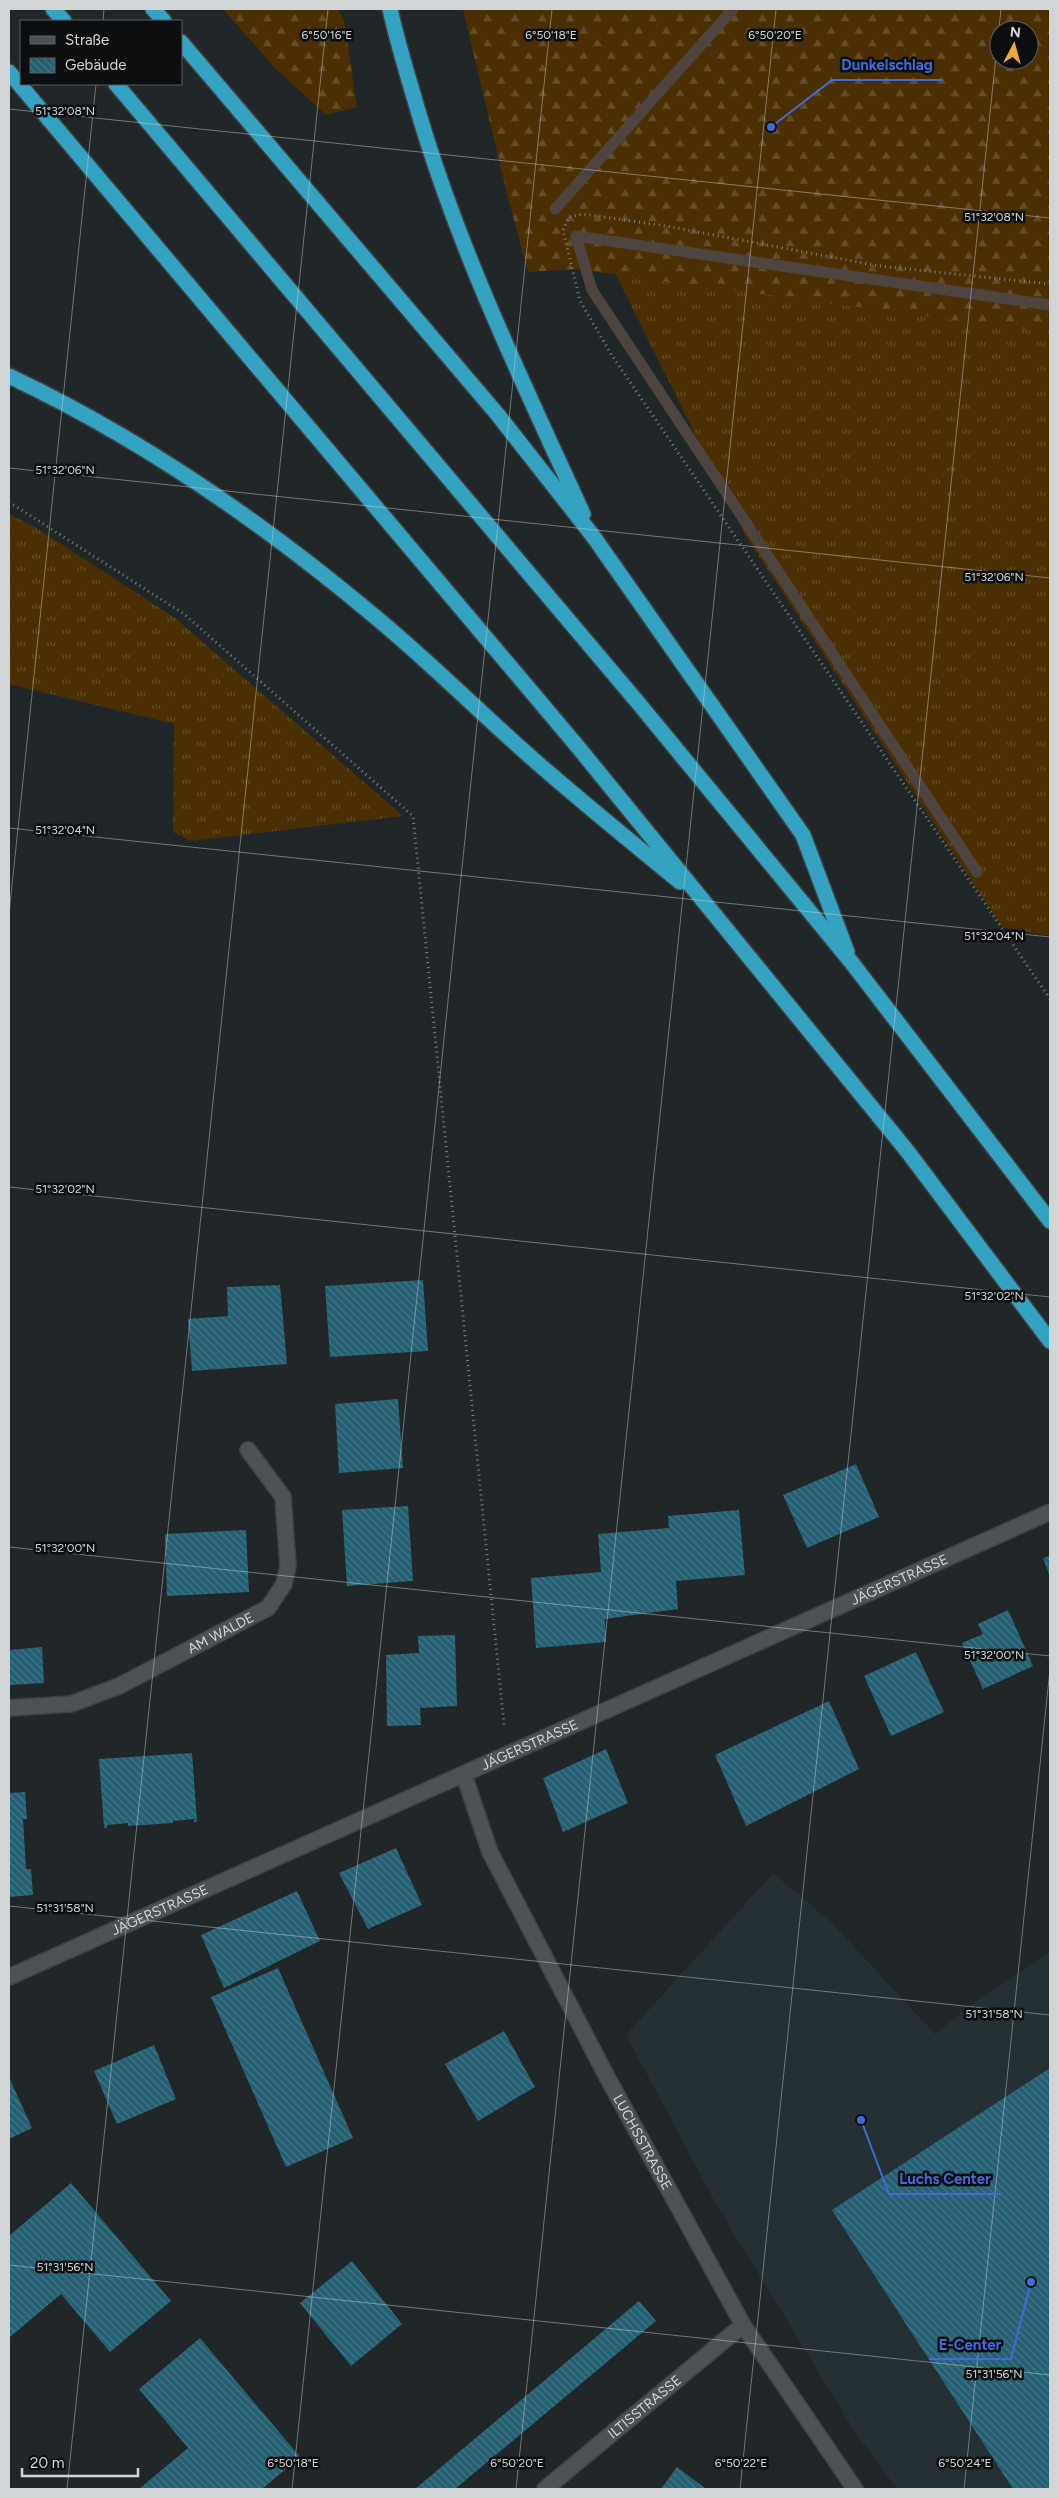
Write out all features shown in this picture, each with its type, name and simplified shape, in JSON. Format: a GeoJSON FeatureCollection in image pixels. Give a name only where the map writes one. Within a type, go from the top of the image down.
{"type":"FeatureCollection","features":[{"type":"Feature","properties":{"kind":"highway"},"geometry":{"type":"LineString","coordinates":[[53,9],[63,20]]}},
{"type":"Feature","properties":{"kind":"highway"},"geometry":{"type":"LineString","coordinates":[[153,9],[163,20]]}},
{"type":"Feature","properties":{"kind":"highway"},"geometry":{"type":"LineString","coordinates":[[390,9],[431,154],[455,226],[495,322],[593,536]]}},
{"type":"Feature","properties":{"kind":"highway"},"geometry":{"type":"LineString","coordinates":[[182,43],[498,415],[593,536],[803,835],[852,963]]}},
{"type":"Feature","properties":{"kind":"highway"},"geometry":{"type":"LineString","coordinates":[[9,72],[572,739],[908,1152],[1050,1341]]}},
{"type":"Feature","properties":{"kind":"highway"},"geometry":{"type":"LineString","coordinates":[[117,85],[640,705],[852,963],[1050,1221]]}},
{"type":"Feature","properties":{"kind":"highway"},"geometry":{"type":"LineString","coordinates":[[9,376],[93,420],[167,464],[236,509],[302,558],[373,615],[548,772],[707,905]]}},
{"type":"Feature","properties":{"kind":"street","name":"AM WALDE"},"geometry":{"type":"LineString","coordinates":[[9,1708],[71,1704],[111,1689],[268,1608],[284,1584],[288,1566],[284,1497],[248,1450]]}},
{"type":"Feature","properties":{"kind":"street","name":"JÄGERSTRASSE"},"geometry":{"type":"LineString","coordinates":[[9,1977],[1050,1512]]}},
{"type":"Feature","properties":{"kind":"street","name":"LUCHSSTRASSE"},"geometry":{"type":"LineString","coordinates":[[464,1775],[494,1860],[606,2075],[743,2325],[855,2489]]}},
{"type":"Feature","properties":{"kind":"street","name":"ILTISSTRASSE"},"geometry":{"type":"LineString","coordinates":[[545,2489],[743,2325]]}},
{"type":"Feature","properties":{"kind":"path"},"geometry":{"type":"LineString","coordinates":[[1050,284],[879,266],[666,226],[583,214],[569,217],[563,230],[580,301],[611,354],[1050,999]]}},
{"type":"Feature","properties":{"kind":"path"},"geometry":{"type":"LineString","coordinates":[[9,502],[184,614],[413,816],[507,1756]]}},
{"type":"Feature","properties":{"kind":"shaded area"},"geometry":{"type":"Polygon","coordinates":[[[773,1873],[832,1923],[935,2034],[970,2006],[1050,1952],[1050,2489],[897,2489],[855,2432],[716,2204],[626,2035],[773,1873]]]}},
{"type":"Feature","properties":{"kind":"green space"},"geometry":{"type":"Polygon","coordinates":[[[223,9],[338,9],[344,20],[357,107],[326,115],[274,67],[223,9]]]}},
{"type":"Feature","properties":{"kind":"green space"},"geometry":{"type":"Polygon","coordinates":[[[463,9],[1050,9],[1050,333],[576,269],[528,272],[507,194],[463,9]]]}},
{"type":"Feature","properties":{"kind":"green space"},"geometry":{"type":"Polygon","coordinates":[[[615,273],[1050,333],[1050,936],[1002,927],[745,535],[615,273]]]}},
{"type":"Feature","properties":{"kind":"green space"},"geometry":{"type":"Polygon","coordinates":[[[9,514],[35,527],[175,618],[403,816],[191,841],[173,832],[174,724],[9,684],[9,514]]]}},
{"type":"Feature","properties":{"kind":"building"},"geometry":{"type":"Polygon","coordinates":[[[423,1280],[428,1351],[330,1357],[325,1286],[423,1280]]]}},
{"type":"Feature","properties":{"kind":"building"},"geometry":{"type":"Polygon","coordinates":[[[280,1285],[287,1364],[192,1371],[188,1319],[228,1316],[227,1287],[280,1285]]]}},
{"type":"Feature","properties":{"kind":"building"},"geometry":{"type":"Polygon","coordinates":[[[398,1399],[403,1468],[339,1473],[335,1404],[398,1399]]]}},
{"type":"Feature","properties":{"kind":"building"},"geometry":{"type":"Polygon","coordinates":[[[856,1464],[879,1517],[807,1548],[783,1495],[856,1464]]]}},
{"type":"Feature","properties":{"kind":"building"},"geometry":{"type":"Polygon","coordinates":[[[408,1506],[413,1581],[347,1586],[342,1510],[408,1506]]]}},
{"type":"Feature","properties":{"kind":"building"},"geometry":{"type":"Polygon","coordinates":[[[739,1510],[745,1575],[676,1581],[678,1609],[605,1619],[606,1642],[536,1648],[531,1578],[601,1572],[598,1534],[669,1528],[668,1516],[739,1510]]]}},
{"type":"Feature","properties":{"kind":"building"},"geometry":{"type":"Polygon","coordinates":[[[246,1530],[249,1592],[167,1596],[165,1534],[246,1530]]]}},
{"type":"Feature","properties":{"kind":"building"},"geometry":{"type":"Polygon","coordinates":[[[1050,1556],[1050,1577],[1043,1558],[1050,1556]]]}},
{"type":"Feature","properties":{"kind":"building"},"geometry":{"type":"Polygon","coordinates":[[[1008,1610],[1033,1666],[983,1689],[962,1643],[983,1634],[978,1624],[1008,1610]]]}},
{"type":"Feature","properties":{"kind":"building"},"geometry":{"type":"Polygon","coordinates":[[[455,1635],[457,1706],[420,1708],[421,1725],[387,1726],[386,1655],[419,1653],[418,1636],[455,1635]]]}},
{"type":"Feature","properties":{"kind":"building"},"geometry":{"type":"Polygon","coordinates":[[[42,1647],[44,1683],[9,1685],[9,1650],[42,1647]]]}},
{"type":"Feature","properties":{"kind":"building"},"geometry":{"type":"Polygon","coordinates":[[[916,1652],[944,1712],[891,1736],[864,1676],[916,1652]]]}},
{"type":"Feature","properties":{"kind":"building"},"geometry":{"type":"Polygon","coordinates":[[[829,1701],[859,1769],[746,1826],[715,1755],[829,1701]]]}},
{"type":"Feature","properties":{"kind":"building"},"geometry":{"type":"Polygon","coordinates":[[[606,1749],[628,1803],[563,1832],[543,1778],[606,1749]]]}},
{"type":"Feature","properties":{"kind":"building"},"geometry":{"type":"Polygon","coordinates":[[[192,1753],[197,1822],[194,1822],[194,1819],[173,1821],[173,1823],[128,1826],[128,1823],[107,1825],[107,1828],[104,1828],[99,1759],[192,1753]]]}},
{"type":"Feature","properties":{"kind":"building"},"geometry":{"type":"Polygon","coordinates":[[[25,1792],[27,1819],[23,1819],[26,1869],[31,1869],[33,1895],[9,1897],[9,1793],[25,1792]]]}},
{"type":"Feature","properties":{"kind":"building"},"geometry":{"type":"Polygon","coordinates":[[[396,1848],[422,1905],[368,1929],[339,1873],[396,1848]]]}},
{"type":"Feature","properties":{"kind":"building"},"geometry":{"type":"Polygon","coordinates":[[[297,1891],[320,1941],[224,1988],[201,1935],[297,1891]]]}},
{"type":"Feature","properties":{"kind":"building"},"geometry":{"type":"Polygon","coordinates":[[[278,1968],[353,2138],[286,2167],[211,1997],[278,1968]]]}},
{"type":"Feature","properties":{"kind":"building"},"geometry":{"type":"Polygon","coordinates":[[[504,2031],[535,2087],[478,2121],[445,2064],[504,2031]]]}},
{"type":"Feature","properties":{"kind":"building"},"geometry":{"type":"Polygon","coordinates":[[[154,2045],[176,2099],[117,2124],[94,2071],[154,2045]]]}},
{"type":"Feature","properties":{"kind":"building"},"geometry":{"type":"Polygon","coordinates":[[[1050,2068],[1050,2489],[1013,2489],[832,2210],[1050,2068]]]}},
{"type":"Feature","properties":{"kind":"building"},"geometry":{"type":"Polygon","coordinates":[[[9,2077],[32,2128],[9,2139],[9,2077]]]}},
{"type":"Feature","properties":{"kind":"building"},"geometry":{"type":"Polygon","coordinates":[[[71,2183],[171,2301],[110,2352],[61,2294],[9,2336],[9,2236],[71,2183]]]}},
{"type":"Feature","properties":{"kind":"building"},"geometry":{"type":"Polygon","coordinates":[[[352,2261],[402,2324],[351,2366],[300,2303],[352,2261]]]}},
{"type":"Feature","properties":{"kind":"building"},"geometry":{"type":"Polygon","coordinates":[[[639,2301],[656,2321],[455,2489],[415,2489],[639,2301]]]}},
{"type":"Feature","properties":{"kind":"building"},"geometry":{"type":"Polygon","coordinates":[[[200,2338],[300,2457],[262,2489],[139,2489],[188,2448],[139,2389],[200,2338]]]}},
{"type":"Feature","properties":{"kind":"building"},"geometry":{"type":"Polygon","coordinates":[[[677,2467],[706,2489],[661,2489],[677,2467]]]}},
{"type":"Feature","properties":{"kind":"waterway"},"geometry":{"type":"LineString","coordinates":[[555,209],[733,9]]}},
{"type":"Feature","properties":{"kind":"waterway"},"geometry":{"type":"LineString","coordinates":[[977,872],[592,290],[576,236],[1050,305]]}},
{"type":"Feature","properties":{"kind":"place","name":"Dunkelschlag"},"geometry":{"type":"Point","coordinates":[771,127]}},
{"type":"Feature","properties":{"kind":"place","name":"Luchs Center"},"geometry":{"type":"Point","coordinates":[861,2120]}},
{"type":"Feature","properties":{"kind":"place","name":"E-Center"},"geometry":{"type":"Point","coordinates":[1031,2282]}}]}
